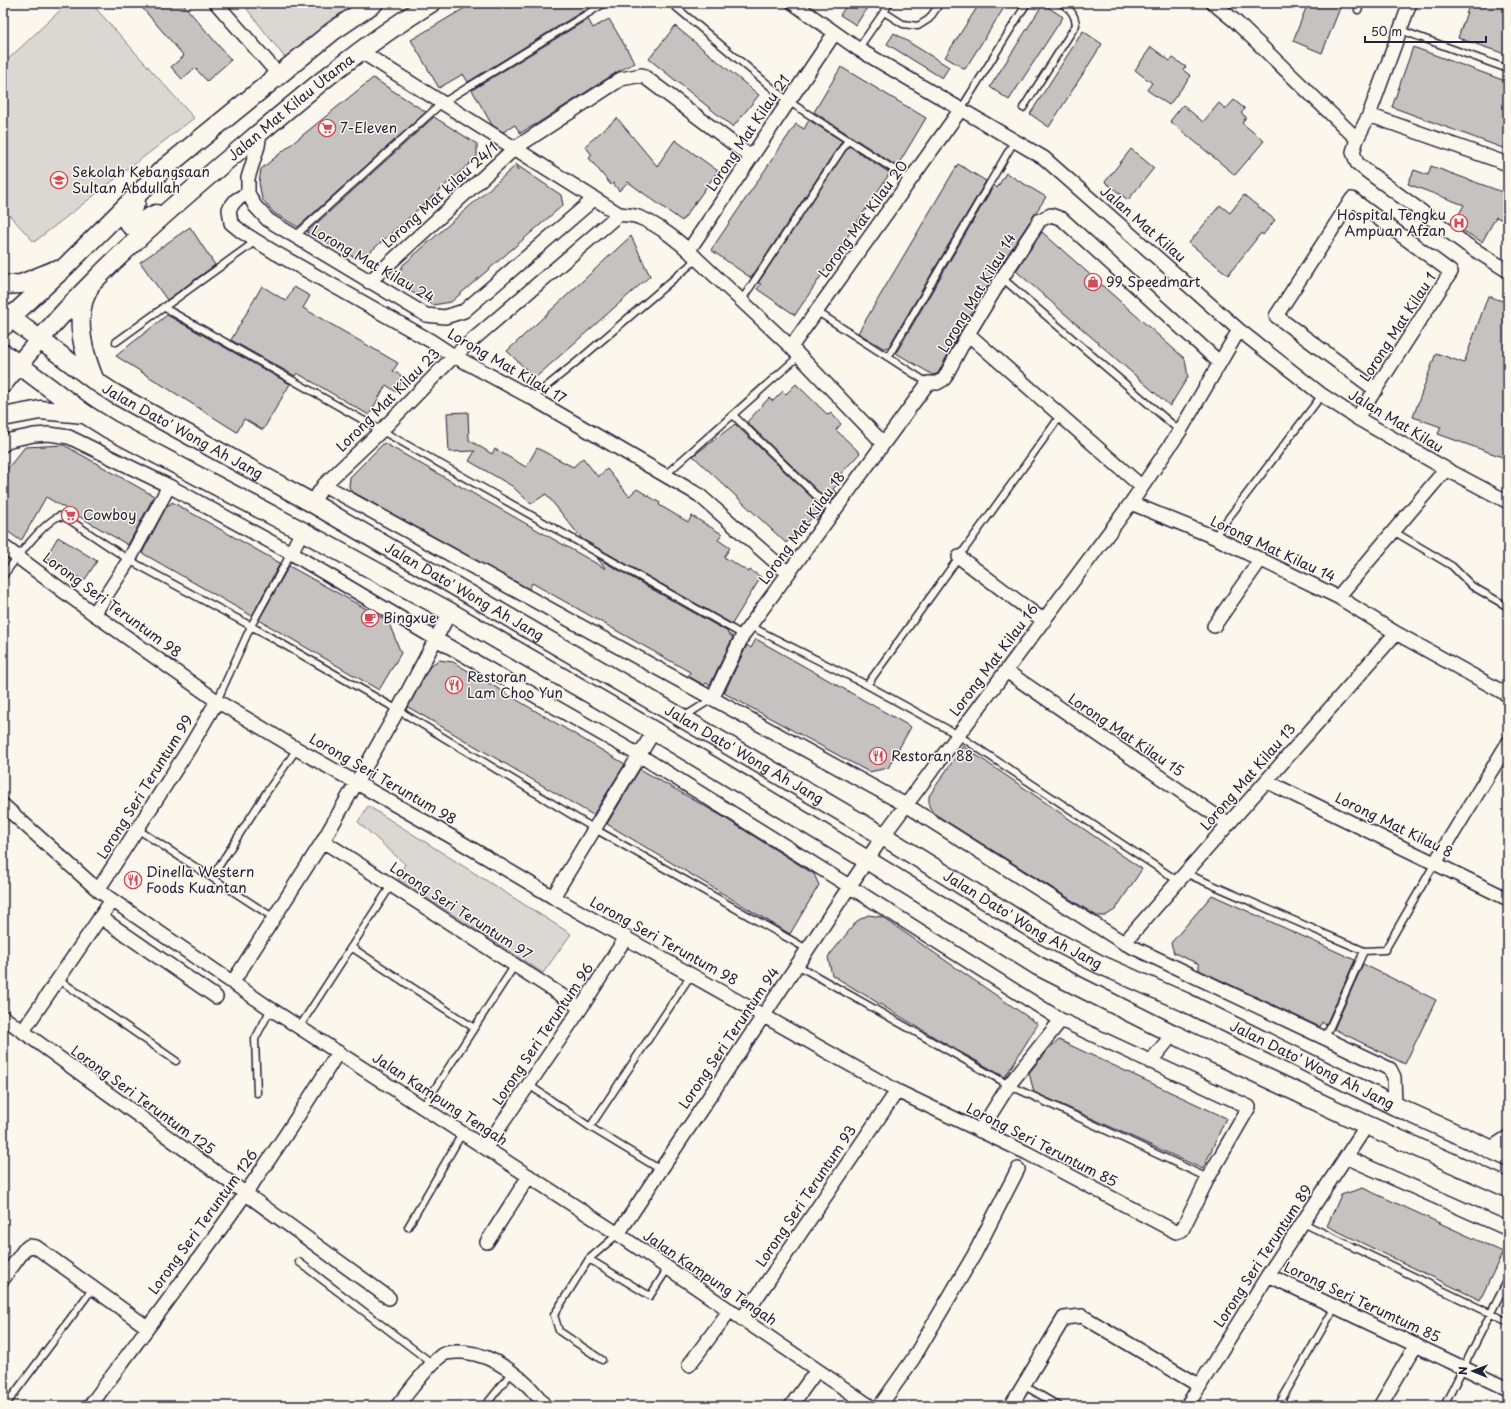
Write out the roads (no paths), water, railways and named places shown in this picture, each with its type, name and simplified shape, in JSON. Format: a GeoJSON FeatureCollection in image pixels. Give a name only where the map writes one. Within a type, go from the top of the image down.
{"type":"FeatureCollection","features":[{"type":"Feature","properties":{"kind":"main road","name":"Jalan Mat Kilau Utama"},"geometry":{"type":"LineString","coordinates":[[3,384],[39,340],[91,284],[176,203],[260,132],[360,51],[399,23],[431,3]]}},
{"type":"Feature","properties":{"kind":"main road"},"geometry":{"type":"LineString","coordinates":[[5,319],[67,265],[154,178],[333,30],[365,7]]}},
{"type":"Feature","properties":{"kind":"main road"},"geometry":{"type":"LineString","coordinates":[[154,178],[127,216],[126,221],[130,225],[134,225],[176,203]]}},
{"type":"Feature","properties":{"kind":"main road"},"geometry":{"type":"LineString","coordinates":[[3,285],[21,284],[67,265]]}},
{"type":"Feature","properties":{"kind":"main road"},"geometry":{"type":"LineString","coordinates":[[91,284],[83,303],[82,323],[83,343],[88,363],[95,381]]}},
{"type":"Feature","properties":{"kind":"main road","name":"Jalan Dato' Wong Ah Jang"},"geometry":{"type":"LineString","coordinates":[[5,319],[39,340],[115,394],[312,503],[682,718],[882,836],[1050,939],[1099,964],[1185,1002],[1395,1106],[1508,1157]]}},
{"type":"Feature","properties":{"kind":"main road","name":"Jalan Dato' Wong Ah Jang"},"geometry":{"type":"LineString","coordinates":[[3,353],[85,414],[109,429],[302,531],[450,612],[654,731],[1038,966],[1173,1034],[1367,1125],[1508,1188]]}},
{"type":"Feature","properties":{"kind":"main road"},"geometry":{"type":"LineString","coordinates":[[3,417],[40,410],[85,414]]}},
{"type":"Feature","properties":{"kind":"street"},"geometry":{"type":"LineString","coordinates":[[216,3],[279,75]]}},
{"type":"Feature","properties":{"kind":"street","name":"Jalan Mat Kilau"},"geometry":{"type":"LineString","coordinates":[[793,3],[834,34],[858,49],[1044,158],[1239,330],[1322,395],[1357,418],[1446,469],[1508,502]]}},
{"type":"Feature","properties":{"kind":"street"},"geometry":{"type":"LineString","coordinates":[[1213,3],[1235,20],[1357,138]]}},
{"type":"Feature","properties":{"kind":"street"},"geometry":{"type":"LineString","coordinates":[[1410,3],[1369,115],[1357,138],[1352,152],[1357,163],[1467,245],[1508,271]]}},
{"type":"Feature","properties":{"kind":"street","name":"Lorong Mat Kilau 21"},"geometry":{"type":"LineString","coordinates":[[693,255],[751,157],[834,34]]}},
{"type":"Feature","properties":{"kind":"street"},"geometry":{"type":"LineString","coordinates":[[360,51],[619,214],[637,216],[658,227],[693,255],[795,352],[883,444]]}},
{"type":"Feature","properties":{"kind":"street","name":"Lorong Mat kilau 24/1"},"geometry":{"type":"LineString","coordinates":[[369,282],[515,148],[621,79],[642,75],[751,157]]}},
{"type":"Feature","properties":{"kind":"street","name":"Lorong Mat Kilau 20"},"geometry":{"type":"LineString","coordinates":[[795,352],[816,311],[961,108]]}},
{"type":"Feature","properties":{"kind":"street"},"geometry":{"type":"LineString","coordinates":[[1369,115],[1508,164]]}},
{"type":"Feature","properties":{"kind":"street"},"geometry":{"type":"LineString","coordinates":[[248,193],[248,178],[258,146],[260,132]]}},
{"type":"Feature","properties":{"kind":"street","name":"Lorong Mat Kilau 24"},"geometry":{"type":"LineString","coordinates":[[248,193],[255,206],[268,220],[294,237],[426,315],[445,317],[464,311],[594,199]]}},
{"type":"Feature","properties":{"kind":"street","name":"Lorong Mat Kilau 17"},"geometry":{"type":"LineString","coordinates":[[248,193],[236,200],[229,209],[231,223],[242,232],[431,341],[454,356],[532,398],[699,495],[788,573]]}},
{"type":"Feature","properties":{"kind":"street","name":"Lorong Mat Kilau 1"},"geometry":{"type":"LineString","coordinates":[[1357,418],[1376,390],[1451,272],[1352,199],[1276,316],[1376,390]]}},
{"type":"Feature","properties":{"kind":"street","name":"Lorong Mat Kilau 23"},"geometry":{"type":"LineString","coordinates":[[312,503],[324,485],[382,430],[454,356],[619,214]]}},
{"type":"Feature","properties":{"kind":"street","name":"Lorong Mat Kilau 14"},"geometry":{"type":"LineString","coordinates":[[928,383],[937,383],[944,378],[968,334],[1002,278],[1040,220],[1051,215],[1062,219],[1219,362]]}},
{"type":"Feature","properties":{"kind":"street","name":"Lorong Mat Kilau 16"},"geometry":{"type":"LineString","coordinates":[[867,860],[882,836],[1131,503],[1180,431],[1239,330]]}},
{"type":"Feature","properties":{"kind":"street"},"geometry":{"type":"LineString","coordinates":[[968,334],[1142,487]]}},
{"type":"Feature","properties":{"kind":"street","name":"Lorong Mat Kilau 18"},"geometry":{"type":"LineString","coordinates":[[712,699],[746,630],[834,513],[928,383]]}},
{"type":"Feature","properties":{"kind":"street"},"geometry":{"type":"LineString","coordinates":[[3,445],[10,440],[34,435],[49,434],[69,437],[169,486],[291,553],[436,639],[639,755],[1061,1020],[1150,1062],[1173,1034]]}},
{"type":"Feature","properties":{"kind":"street"},"geometry":{"type":"LineString","coordinates":[[1338,597],[1446,469]]}},
{"type":"Feature","properties":{"kind":"street"},"geometry":{"type":"LineString","coordinates":[[324,485],[906,804],[1124,943],[1390,1069],[1394,1078],[1395,1106]]}},
{"type":"Feature","properties":{"kind":"street"},"geometry":{"type":"LineString","coordinates":[[94,614],[129,560],[169,486]]}},
{"type":"Feature","properties":{"kind":"street","name":"Lorong Mat Kilau 14"},"geometry":{"type":"LineString","coordinates":[[1131,503],[1214,537],[1338,597],[1396,633],[1508,695]]}},
{"type":"Feature","properties":{"kind":"street"},"geometry":{"type":"LineString","coordinates":[[291,553],[302,531]]}},
{"type":"Feature","properties":{"kind":"street","name":"Lorong Seri Teruntum 98"},"geometry":{"type":"LineString","coordinates":[[3,546],[94,614],[217,700],[297,749],[763,1016]]}},
{"type":"Feature","properties":{"kind":"street"},"geometry":{"type":"LineString","coordinates":[[959,557],[1044,621]]}},
{"type":"Feature","properties":{"kind":"street"},"geometry":{"type":"LineString","coordinates":[[1214,626],[1261,559]]}},
{"type":"Feature","properties":{"kind":"street"},"geometry":{"type":"LineString","coordinates":[[233,982],[323,841],[398,710],[450,612]]}},
{"type":"Feature","properties":{"kind":"street","name":"Lorong Mat Kilau 13"},"geometry":{"type":"LineString","coordinates":[[1124,943],[1396,633]]}},
{"type":"Feature","properties":{"kind":"street","name":"Lorong Mat Kilau 15"},"geometry":{"type":"LineString","coordinates":[[1006,671],[1228,824]]}},
{"type":"Feature","properties":{"kind":"street","name":"Lorong Seri Teruntum 99"},"geometry":{"type":"LineString","coordinates":[[98,890],[190,747],[217,700]]}},
{"type":"Feature","properties":{"kind":"street"},"geometry":{"type":"LineString","coordinates":[[553,897],[654,731]]}},
{"type":"Feature","properties":{"kind":"street"},"geometry":{"type":"LineString","coordinates":[[1435,863],[1508,744]]}},
{"type":"Feature","properties":{"kind":"street","name":"Lorong Mat Kilau 8"},"geometry":{"type":"LineString","coordinates":[[1266,781],[1508,899]]}},
{"type":"Feature","properties":{"kind":"street","name":"Jalan Kampung Tengah"},"geometry":{"type":"LineString","coordinates":[[3,805],[98,890],[112,900],[271,1008],[618,1234],[870,1406]]}},
{"type":"Feature","properties":{"kind":"street","name":"Lorong Seri Teruntum 97"},"geometry":{"type":"LineString","coordinates":[[323,841],[392,884],[581,1008]]}},
{"type":"Feature","properties":{"kind":"street","name":"Lorong Seri Teruntum 94"},"geometry":{"type":"LineString","coordinates":[[618,1234],[867,860]]}},
{"type":"Feature","properties":{"kind":"street"},"geometry":{"type":"LineString","coordinates":[[23,1031],[112,900]]}},
{"type":"Feature","properties":{"kind":"street"},"geometry":{"type":"LineString","coordinates":[[100,917],[216,997]]}},
{"type":"Feature","properties":{"kind":"street","name":"Lorong Seri Teruntum 96"},"geometry":{"type":"LineString","coordinates":[[486,1147],[581,1008],[626,938]]}},
{"type":"Feature","properties":{"kind":"street","name":"Lorong Seri Teruntum 85"},"geometry":{"type":"LineString","coordinates":[[763,1016],[897,1091],[1034,1157],[1176,1232],[1182,1230],[1208,1178],[1249,1107],[1150,1062]]}},
{"type":"Feature","properties":{"kind":"street","name":"Lorong Seri Teruntum 125"},"geometry":{"type":"LineString","coordinates":[[3,1017],[389,1298]]}},
{"type":"Feature","properties":{"kind":"street"},"geometry":{"type":"LineString","coordinates":[[980,1131],[1009,1086],[1061,1020]]}},
{"type":"Feature","properties":{"kind":"street","name":"Lorong Seri Teruntum 126"},"geometry":{"type":"LineString","coordinates":[[90,1406],[245,1194],[324,1076],[338,1052]]}},
{"type":"Feature","properties":{"kind":"street","name":"Lorong Seri Teruntum 93"},"geometry":{"type":"LineString","coordinates":[[742,1319],[897,1091]]}},
{"type":"Feature","properties":{"kind":"street","name":"Lorong Seri Teruntum 89"},"geometry":{"type":"LineString","coordinates":[[1187,1406],[1268,1275],[1367,1125]]}},
{"type":"Feature","properties":{"kind":"street"},"geometry":{"type":"LineString","coordinates":[[1490,1149],[1508,1137]]}},
{"type":"Feature","properties":{"kind":"street"},"geometry":{"type":"LineString","coordinates":[[1346,1156],[1508,1228]]}},
{"type":"Feature","properties":{"kind":"street"},"geometry":{"type":"LineString","coordinates":[[880,1406],[913,1359],[974,1255],[1018,1169]]}},
{"type":"Feature","properties":{"kind":"street"},"geometry":{"type":"LineString","coordinates":[[487,1242],[529,1176]]}},
{"type":"Feature","properties":{"kind":"street"},"geometry":{"type":"LineString","coordinates":[[3,1279],[24,1250],[29,1246],[36,1247],[147,1327]]}},
{"type":"Feature","properties":{"kind":"street","name":"Lorong Seri Terumtum 85"},"geometry":{"type":"LineString","coordinates":[[1268,1275],[1464,1368]]}},
{"type":"Feature","properties":{"kind":"street"},"geometry":{"type":"LineString","coordinates":[[688,1365],[730,1310]]}},
{"type":"Feature","properties":{"kind":"street"},"geometry":{"type":"LineString","coordinates":[[1011,1406],[1064,1318],[1082,1316],[1200,1386]]}},
{"type":"Feature","properties":{"kind":"street"},"geometry":{"type":"LineString","coordinates":[[1380,1406],[1416,1345]]}},
{"type":"Feature","properties":{"kind":"street"},"geometry":{"type":"LineString","coordinates":[[397,1406],[432,1364],[443,1354],[455,1352],[472,1353],[487,1357],[512,1372],[537,1394],[545,1406]]}},
{"type":"Feature","properties":{"kind":"street"},"geometry":{"type":"LineString","coordinates":[[1464,1368],[1508,1389]]}},
{"type":"Feature","properties":{"kind":"street"},"geometry":{"type":"LineString","coordinates":[[791,1406],[817,1370]]}},
{"type":"Feature","properties":{"kind":"lane"},"geometry":{"type":"LineString","coordinates":[[294,237],[442,103],[605,3]]}},
{"type":"Feature","properties":{"kind":"lane"},"geometry":{"type":"LineString","coordinates":[[671,3],[788,102],[910,180]]}},
{"type":"Feature","properties":{"kind":"lane"},"geometry":{"type":"LineString","coordinates":[[858,49],[890,3]]}},
{"type":"Feature","properties":{"kind":"lane"},"geometry":{"type":"LineString","coordinates":[[884,12],[903,24],[918,26],[929,19],[940,3]]}},
{"type":"Feature","properties":{"kind":"lane"},"geometry":{"type":"LineString","coordinates":[[961,108],[1027,3]]}},
{"type":"Feature","properties":{"kind":"lane"},"geometry":{"type":"LineString","coordinates":[[1022,108],[1076,25],[1075,16],[1069,8],[1060,3]]}},
{"type":"Feature","properties":{"kind":"lane"},"geometry":{"type":"LineString","coordinates":[[1358,10],[1361,3]]}},
{"type":"Feature","properties":{"kind":"lane"},"geometry":{"type":"LineString","coordinates":[[1400,30],[1508,69]]}},
{"type":"Feature","properties":{"kind":"lane"},"geometry":{"type":"LineString","coordinates":[[741,301],[848,140]]}},
{"type":"Feature","properties":{"kind":"lane"},"geometry":{"type":"LineString","coordinates":[[888,357],[1014,140]]}},
{"type":"Feature","properties":{"kind":"lane"},"geometry":{"type":"LineString","coordinates":[[116,342],[256,241]]}},
{"type":"Feature","properties":{"kind":"lane"},"geometry":{"type":"LineString","coordinates":[[532,398],[579,360],[693,255]]}},
{"type":"Feature","properties":{"kind":"lane"},"geometry":{"type":"LineString","coordinates":[[1002,278],[1180,431]]}},
{"type":"Feature","properties":{"kind":"lane"},"geometry":{"type":"LineString","coordinates":[[163,307],[382,430],[746,630],[867,685],[958,735],[1182,877],[1364,951],[1385,950],[1435,863]]}},
{"type":"Feature","properties":{"kind":"lane"},"geometry":{"type":"LineString","coordinates":[[816,311],[928,383]]}},
{"type":"Feature","properties":{"kind":"lane"},"geometry":{"type":"LineString","coordinates":[[665,475],[733,415],[795,352]]}},
{"type":"Feature","properties":{"kind":"lane"},"geometry":{"type":"LineString","coordinates":[[1214,537],[1322,395]]}},
{"type":"Feature","properties":{"kind":"lane"},"geometry":{"type":"LineString","coordinates":[[733,415],[834,513]]}},
{"type":"Feature","properties":{"kind":"lane"},"geometry":{"type":"LineString","coordinates":[[867,685],[1061,415]]}},
{"type":"Feature","properties":{"kind":"lane"},"geometry":{"type":"LineString","coordinates":[[3,576],[18,556],[51,520],[59,516],[68,519],[129,560],[251,626],[398,710],[595,829],[807,950]]}},
{"type":"Feature","properties":{"kind":"lane"},"geometry":{"type":"LineString","coordinates":[[1393,532],[1452,566],[1472,586],[1508,607]]}},
{"type":"Feature","properties":{"kind":"lane"},"geometry":{"type":"LineString","coordinates":[[217,700],[251,626],[291,553]]}},
{"type":"Feature","properties":{"kind":"lane"},"geometry":{"type":"LineString","coordinates":[[682,718],[712,699]]}},
{"type":"Feature","properties":{"kind":"lane"},"geometry":{"type":"LineString","coordinates":[[212,877],[266,793],[297,749]]}},
{"type":"Feature","properties":{"kind":"lane"},"geometry":{"type":"LineString","coordinates":[[137,829],[274,918]]}},
{"type":"Feature","properties":{"kind":"lane"},"geometry":{"type":"LineString","coordinates":[[300,1026],[392,884]]}},
{"type":"Feature","properties":{"kind":"lane"},"geometry":{"type":"LineString","coordinates":[[351,947],[474,1028]]}},
{"type":"Feature","properties":{"kind":"lane"},"geometry":{"type":"LineString","coordinates":[[1325,1038],[1364,951]]}},
{"type":"Feature","properties":{"kind":"lane"},"geometry":{"type":"LineString","coordinates":[[423,1107],[515,965]]}},
{"type":"Feature","properties":{"kind":"lane"},"geometry":{"type":"LineString","coordinates":[[797,965],[1009,1086],[1208,1178]]}},
{"type":"Feature","properties":{"kind":"lane"},"geometry":{"type":"LineString","coordinates":[[590,1127],[691,974]]}},
{"type":"Feature","properties":{"kind":"lane"},"geometry":{"type":"LineString","coordinates":[[58,979],[176,1061]]}},
{"type":"Feature","properties":{"kind":"lane"},"geometry":{"type":"LineString","coordinates":[[257,1093],[255,1039],[271,1008]]}},
{"type":"Feature","properties":{"kind":"lane"},"geometry":{"type":"LineString","coordinates":[[529,1085],[590,1127],[661,1170]]}},
{"type":"Feature","properties":{"kind":"lane"},"geometry":{"type":"LineString","coordinates":[[408,1227],[463,1132]]}},
{"type":"Feature","properties":{"kind":"lane"},"geometry":{"type":"LineString","coordinates":[[1303,1222],[1508,1322]]}},
{"type":"Feature","properties":{"kind":"lane"},"geometry":{"type":"LineString","coordinates":[[602,1360],[559,1331],[554,1315],[590,1259],[618,1234]]}},
{"type":"Feature","properties":{"kind":"lane"},"geometry":{"type":"LineString","coordinates":[[590,1259],[650,1296],[668,1268]]}},
{"type":"Feature","properties":{"kind":"lane"},"geometry":{"type":"LineString","coordinates":[[299,1262],[432,1364]]}},
{"type":"Feature","properties":{"kind":"lane"},"geometry":{"type":"LineString","coordinates":[[1444,1406],[1508,1280]]}},
{"type":"Feature","properties":{"kind":"lane"},"geometry":{"type":"LineString","coordinates":[[5,1406],[93,1288]]}},
{"type":"Feature","properties":{"kind":"lane"},"geometry":{"type":"LineString","coordinates":[[1278,1406],[1335,1307]]}},
{"type":"Feature","properties":{"kind":"lane"},"geometry":{"type":"LineString","coordinates":[[485,1406],[512,1372]]}},
{"type":"Feature","properties":{"kind":"lane"},"geometry":{"type":"LineString","coordinates":[[1023,1385],[1059,1406]]}},
{"type":"Feature","properties":{"kind":"place","name":"7-Eleven"},"geometry":{"type":"Point","coordinates":[327,128]}},
{"type":"Feature","properties":{"kind":"place","name":"Sekolah Kebangsaan Sultan Abdullah"},"geometry":{"type":"Point","coordinates":[59,180]}},
{"type":"Feature","properties":{"kind":"place","name":"Hospital Tengku Ampuan Afzan"},"geometry":{"type":"Point","coordinates":[1459,223]}},
{"type":"Feature","properties":{"kind":"place","name":"99 Speedmart"},"geometry":{"type":"Point","coordinates":[1093,282]}},
{"type":"Feature","properties":{"kind":"place","name":"Cowboy"},"geometry":{"type":"Point","coordinates":[70,515]}},
{"type":"Feature","properties":{"kind":"place","name":"Bingxue"},"geometry":{"type":"Point","coordinates":[370,618]}},
{"type":"Feature","properties":{"kind":"place","name":"Restoran Lam Choo Yun"},"geometry":{"type":"Point","coordinates":[454,685]}},
{"type":"Feature","properties":{"kind":"place","name":"Restoran 88"},"geometry":{"type":"Point","coordinates":[878,756]}},
{"type":"Feature","properties":{"kind":"place","name":"Dinella Western Foods Kuantan"},"geometry":{"type":"Point","coordinates":[133,880]}}]}
